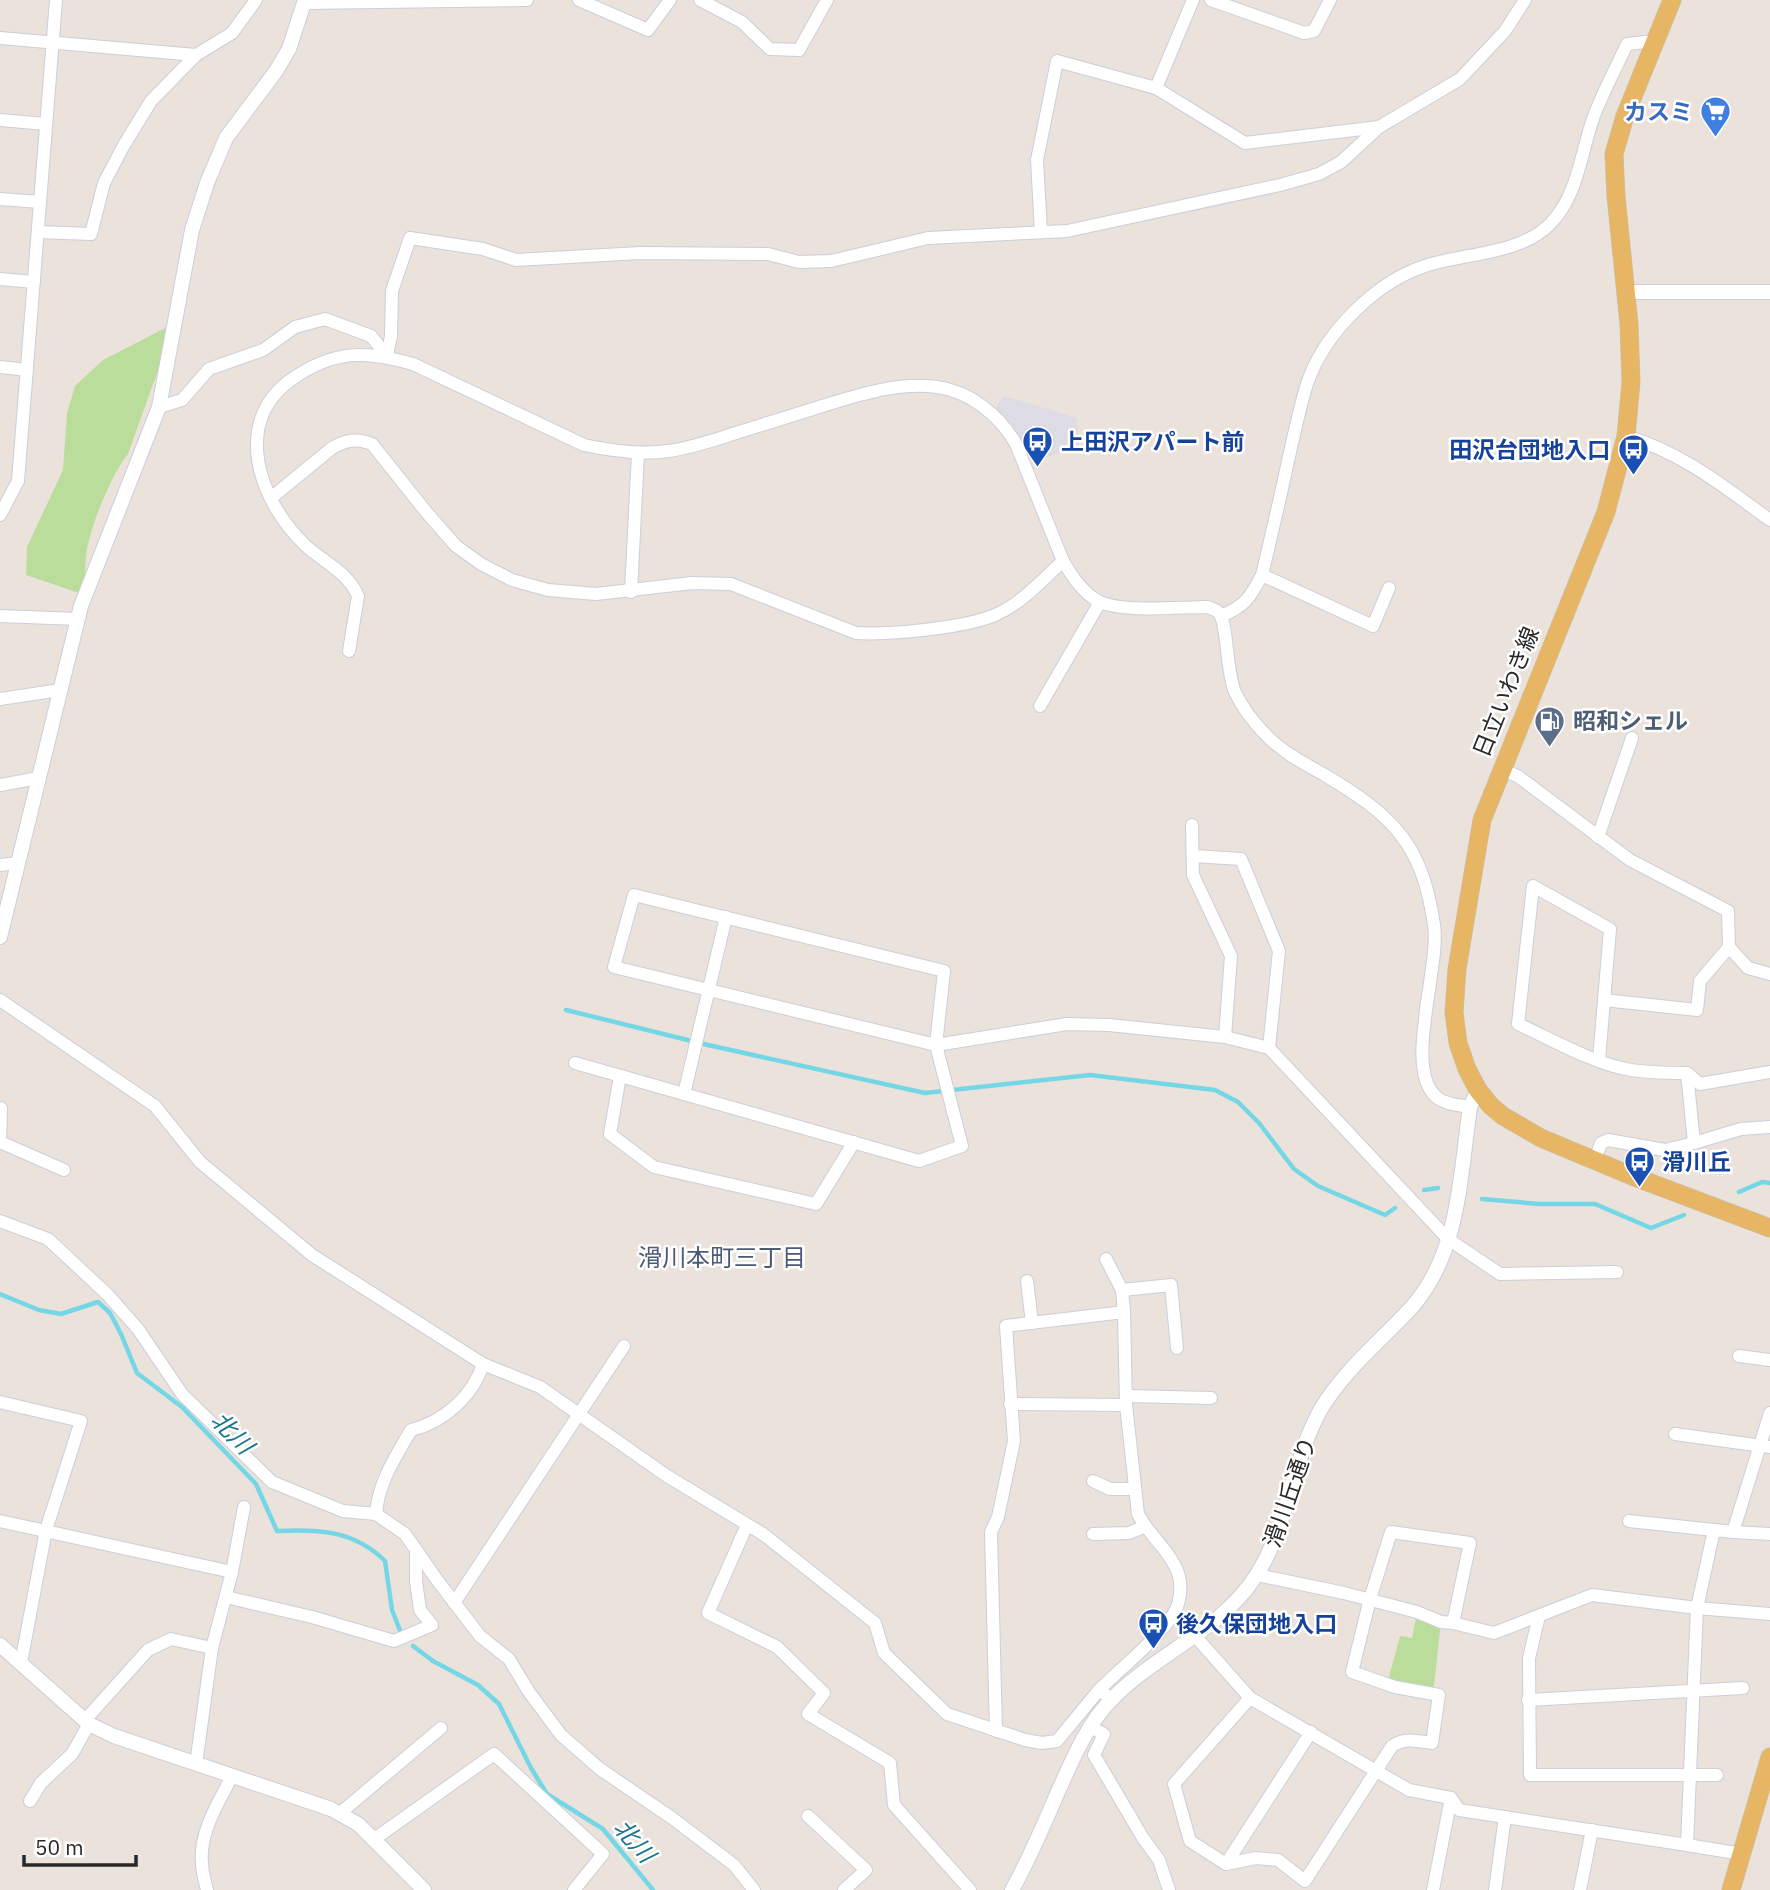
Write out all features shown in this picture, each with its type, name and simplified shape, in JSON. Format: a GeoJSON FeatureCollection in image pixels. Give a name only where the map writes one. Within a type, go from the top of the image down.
{"type":"FeatureCollection","features":[{"type":"Feature","properties":{"kind":"main road","name":"日立いわき線"},"geometry":{"type":"LineString","coordinates":[[1672,0],[1625,116],[1614,154],[1631,382],[1626,436],[1606,512],[1478,834],[1454,1012],[1458,1043],[1478,1090],[1491,1106],[1516,1125],[1595,1160],[1770,1228]]}},
{"type":"Feature","properties":{"kind":"main road"},"geometry":{"type":"LineString","coordinates":[[1731,1890],[1770,1757]]}},
{"type":"Feature","properties":{"kind":"street"},"geometry":{"type":"LineString","coordinates":[[0,515],[18,481],[56,0]]}},
{"type":"Feature","properties":{"kind":"street"},"geometry":{"type":"LineString","coordinates":[[38,232],[91,234],[104,183],[150,102],[196,55],[232,33],[256,0]]}},
{"type":"Feature","properties":{"kind":"street"},"geometry":{"type":"LineString","coordinates":[[0,937],[78,619],[159,407],[192,230],[206,183],[226,138],[276,71],[289,49],[305,2],[527,0]]}},
{"type":"Feature","properties":{"kind":"street"},"geometry":{"type":"LineString","coordinates":[[579,0],[648,30],[670,0]]}},
{"type":"Feature","properties":{"kind":"street"},"geometry":{"type":"LineString","coordinates":[[700,0],[742,22],[770,49],[799,50],[827,0]]}},
{"type":"Feature","properties":{"kind":"street"},"geometry":{"type":"LineString","coordinates":[[1156,88],[1193,0]]}},
{"type":"Feature","properties":{"kind":"street"},"geometry":{"type":"LineString","coordinates":[[1211,0],[1304,33],[1314,30],[1330,0]]}},
{"type":"Feature","properties":{"kind":"street"},"geometry":{"type":"LineString","coordinates":[[387,356],[391,336],[392,292],[410,238],[483,249],[516,260],[652,253],[768,254],[799,262],[831,261],[928,238],[1067,232],[1320,174],[1342,162],[1380,127],[1460,79],[1505,31],[1525,0]]}},
{"type":"Feature","properties":{"kind":"street"},"geometry":{"type":"LineString","coordinates":[[0,38],[196,55]]}},
{"type":"Feature","properties":{"kind":"street"},"geometry":{"type":"LineString","coordinates":[[1221,616],[1238,609],[1251,598],[1262,575],[1307,383],[1322,352],[1355,310],[1390,283],[1424,266],[1460,256],[1507,248],[1528,240],[1549,226],[1566,206],[1594,117],[1627,44],[1655,41]]}},
{"type":"Feature","properties":{"kind":"street"},"geometry":{"type":"LineString","coordinates":[[1041,232],[1037,160],[1056,61],[1156,88],[1245,143],[1380,127]]}},
{"type":"Feature","properties":{"kind":"street"},"geometry":{"type":"LineString","coordinates":[[0,120],[46,124]]}},
{"type":"Feature","properties":{"kind":"street"},"geometry":{"type":"LineString","coordinates":[[0,199],[40,202]]}},
{"type":"Feature","properties":{"kind":"street"},"geometry":{"type":"LineString","coordinates":[[0,279],[34,282]]}},
{"type":"Feature","properties":{"kind":"street"},"geometry":{"type":"LineString","coordinates":[[1626,292],[1770,292]]}},
{"type":"Feature","properties":{"kind":"street"},"geometry":{"type":"LineString","coordinates":[[159,407],[182,400],[209,369],[263,349],[295,327],[325,319],[371,336],[387,356]]}},
{"type":"Feature","properties":{"kind":"street"},"geometry":{"type":"LineString","coordinates":[[349,651],[358,596],[355,588],[335,568],[305,545],[285,522],[271,498],[262,474],[256,444],[260,416],[269,400],[284,385],[319,362],[341,356],[387,356],[413,364],[584,444],[638,453],[670,451],[701,444],[884,389],[940,387],[967,397],[1007,428],[1026,464],[1063,561],[1073,579],[1100,602],[1145,608],[1215,609],[1221,616],[1228,667],[1235,691],[1248,716],[1272,741],[1362,797],[1391,822],[1407,844],[1420,869],[1430,898],[1435,929],[1422,1051],[1424,1082],[1438,1099],[1452,1105],[1470,1107]]}},
{"type":"Feature","properties":{"kind":"street"},"geometry":{"type":"LineString","coordinates":[[0,367],[27,370]]}},
{"type":"Feature","properties":{"kind":"street"},"geometry":{"type":"LineString","coordinates":[[1626,436],[1672,453],[1695,466],[1770,520]]}},
{"type":"Feature","properties":{"kind":"street"},"geometry":{"type":"LineString","coordinates":[[271,498],[331,448],[341,442],[361,440],[372,444],[449,537],[481,564],[512,580],[548,590],[596,594],[692,583],[731,584],[856,633],[873,634],[971,622],[996,614],[1024,597],[1063,561]]}},
{"type":"Feature","properties":{"kind":"street"},"geometry":{"type":"LineString","coordinates":[[631,592],[638,453]]}},
{"type":"Feature","properties":{"kind":"street"},"geometry":{"type":"LineString","coordinates":[[1262,575],[1373,626],[1389,588]]}},
{"type":"Feature","properties":{"kind":"street"},"geometry":{"type":"LineString","coordinates":[[1040,706],[1100,602]]}},
{"type":"Feature","properties":{"kind":"street"},"geometry":{"type":"LineString","coordinates":[[0,616],[78,619]]}},
{"type":"Feature","properties":{"kind":"street"},"geometry":{"type":"LineString","coordinates":[[0,699],[60,690]]}},
{"type":"Feature","properties":{"kind":"street"},"geometry":{"type":"LineString","coordinates":[[1598,837],[1632,738]]}},
{"type":"Feature","properties":{"kind":"street"},"geometry":{"type":"LineString","coordinates":[[1502,769],[1519,778],[1630,860],[1728,911],[1729,947],[1748,968],[1770,974]]}},
{"type":"Feature","properties":{"kind":"street"},"geometry":{"type":"LineString","coordinates":[[0,785],[38,778]]}},
{"type":"Feature","properties":{"kind":"street"},"geometry":{"type":"LineString","coordinates":[[1192,825],[1193,875],[1231,956],[1225,1037]]}},
{"type":"Feature","properties":{"kind":"street"},"geometry":{"type":"LineString","coordinates":[[1193,856],[1241,859],[1279,951],[1269,1048]]}},
{"type":"Feature","properties":{"kind":"street"},"geometry":{"type":"LineString","coordinates":[[0,865],[18,863]]}},
{"type":"Feature","properties":{"kind":"street"},"geometry":{"type":"LineString","coordinates":[[1599,1060],[1610,929],[1533,886],[1518,1024],[1599,1060],[1624,1069],[1653,1073],[1687,1073],[1700,1084],[1770,1072]]}},
{"type":"Feature","properties":{"kind":"street"},"geometry":{"type":"LineString","coordinates":[[575,1063],[919,1161],[962,1146],[936,1045],[944,971],[634,895],[614,967],[936,1045],[1067,1024],[1108,1025],[1225,1037],[1269,1048],[1448,1239],[1500,1274],[1617,1272]]}},
{"type":"Feature","properties":{"kind":"street"},"geometry":{"type":"LineString","coordinates":[[684,1094],[726,917]]}},
{"type":"Feature","properties":{"kind":"street"},"geometry":{"type":"LineString","coordinates":[[1604,1000],[1697,1010],[1700,981],[1729,947]]}},
{"type":"Feature","properties":{"kind":"street"},"geometry":{"type":"LineString","coordinates":[[0,1000],[155,1106],[200,1162],[312,1255],[483,1364],[540,1387],[667,1476],[763,1534],[875,1623],[884,1653],[947,1714],[1042,1743],[1057,1741],[1098,1690],[1174,1614],[1180,1598],[1179,1577],[1138,1514],[1126,1400],[1122,1290],[1106,1259]]}},
{"type":"Feature","properties":{"kind":"street"},"geometry":{"type":"LineString","coordinates":[[1687,1073],[1694,1143]]}},
{"type":"Feature","properties":{"kind":"street"},"geometry":{"type":"LineString","coordinates":[[620,1076],[610,1134],[654,1167],[816,1204],[854,1142]]}},
{"type":"Feature","properties":{"kind":"street","name":"滑川丘通り"},"geometry":{"type":"LineString","coordinates":[[1012,1890],[1090,1727],[1112,1699],[1157,1662],[1196,1637],[1243,1594],[1272,1549],[1299,1458],[1321,1410],[1339,1382],[1413,1305],[1428,1284],[1448,1239],[1459,1195],[1470,1107],[1478,1090]]}},
{"type":"Feature","properties":{"kind":"street"},"geometry":{"type":"LineString","coordinates":[[1,1108],[0,1142],[64,1170]]}},
{"type":"Feature","properties":{"kind":"street"},"geometry":{"type":"LineString","coordinates":[[1595,1160],[1601,1143],[1608,1140],[1665,1150],[1741,1129],[1770,1127]]}},
{"type":"Feature","properties":{"kind":"street"},"geometry":{"type":"LineString","coordinates":[[0,1221],[48,1239],[107,1294],[138,1329],[182,1394],[272,1482],[343,1511],[376,1514],[405,1534],[480,1636],[509,1659],[529,1692],[561,1735],[600,1769],[734,1865],[754,1890]]}},
{"type":"Feature","properties":{"kind":"street"},"geometry":{"type":"LineString","coordinates":[[1027,1281],[1032,1323]]}},
{"type":"Feature","properties":{"kind":"street"},"geometry":{"type":"LineString","coordinates":[[1122,1290],[1171,1285],[1177,1348]]}},
{"type":"Feature","properties":{"kind":"street"},"geometry":{"type":"LineString","coordinates":[[996,1731],[990,1532],[998,1517],[1014,1441],[1006,1326],[1124,1311]]}},
{"type":"Feature","properties":{"kind":"street"},"geometry":{"type":"LineString","coordinates":[[454,1603],[624,1346]]}},
{"type":"Feature","properties":{"kind":"street"},"geometry":{"type":"LineString","coordinates":[[1739,1356],[1770,1360]]}},
{"type":"Feature","properties":{"kind":"street"},"geometry":{"type":"LineString","coordinates":[[376,1514],[377,1497],[411,1430],[428,1426],[446,1416],[479,1377],[483,1364]]}},
{"type":"Feature","properties":{"kind":"street"},"geometry":{"type":"LineString","coordinates":[[1010,1404],[1211,1398]]}},
{"type":"Feature","properties":{"kind":"street"},"geometry":{"type":"LineString","coordinates":[[0,1402],[80,1421],[46,1530],[21,1663]]}},
{"type":"Feature","properties":{"kind":"street"},"geometry":{"type":"LineString","coordinates":[[1733,1532],[1765,1446],[1770,1413]]}},
{"type":"Feature","properties":{"kind":"street"},"geometry":{"type":"LineString","coordinates":[[1675,1434],[1765,1446]]}},
{"type":"Feature","properties":{"kind":"street"},"geometry":{"type":"LineString","coordinates":[[1093,1481],[1110,1489],[1135,1489]]}},
{"type":"Feature","properties":{"kind":"street"},"geometry":{"type":"LineString","coordinates":[[196,1764],[212,1648],[232,1572],[244,1507]]}},
{"type":"Feature","properties":{"kind":"street"},"geometry":{"type":"LineString","coordinates":[[0,1521],[232,1572]]}},
{"type":"Feature","properties":{"kind":"street"},"geometry":{"type":"LineString","coordinates":[[1629,1521],[1770,1534]]}},
{"type":"Feature","properties":{"kind":"street"},"geometry":{"type":"LineString","coordinates":[[747,1525],[708,1613],[777,1647],[824,1693],[808,1714],[890,1763],[894,1805],[970,1890]]}},
{"type":"Feature","properties":{"kind":"street"},"geometry":{"type":"LineString","coordinates":[[1093,1534],[1129,1533],[1144,1527]]}},
{"type":"Feature","properties":{"kind":"street"},"geometry":{"type":"LineString","coordinates":[[1687,1845],[1697,1608],[1714,1530]]}},
{"type":"Feature","properties":{"kind":"street"},"geometry":{"type":"LineString","coordinates":[[1250,1698],[1174,1784],[1190,1841],[1226,1864],[1256,1857],[1278,1860],[1305,1881],[1392,1746],[1398,1741],[1410,1740],[1432,1743],[1439,1695],[1395,1687],[1352,1672],[1370,1599],[1391,1532],[1470,1543],[1453,1623]]}},
{"type":"Feature","properties":{"kind":"street"},"geometry":{"type":"LineString","coordinates":[[226,1597],[312,1617],[394,1641],[432,1625],[420,1610],[416,1550]]}},
{"type":"Feature","properties":{"kind":"street"},"geometry":{"type":"LineString","coordinates":[[1257,1575],[1370,1599],[1417,1612],[1441,1622],[1494,1633],[1592,1595],[1770,1614]]}},
{"type":"Feature","properties":{"kind":"street"},"geometry":{"type":"LineString","coordinates":[[1539,1616],[1529,1658],[1530,1775],[1717,1775]]}},
{"type":"Feature","properties":{"kind":"street"},"geometry":{"type":"LineString","coordinates":[[1196,1637],[1250,1698],[1409,1790],[1451,1798],[1459,1810],[1742,1854]]}},
{"type":"Feature","properties":{"kind":"street"},"geometry":{"type":"LineString","coordinates":[[30,1801],[41,1783],[72,1754],[87,1722],[148,1650],[171,1639],[212,1648]]}},
{"type":"Feature","properties":{"kind":"street"},"geometry":{"type":"LineString","coordinates":[[0,1645],[87,1722],[114,1737],[339,1814],[358,1824],[424,1890]]}},
{"type":"Feature","properties":{"kind":"street"},"geometry":{"type":"LineString","coordinates":[[1528,1700],[1743,1688]]}},
{"type":"Feature","properties":{"kind":"street"},"geometry":{"type":"LineString","coordinates":[[1098,1690],[1112,1699]]}},
{"type":"Feature","properties":{"kind":"street"},"geometry":{"type":"LineString","coordinates":[[1090,1727],[1104,1734],[1094,1755],[1159,1860],[1168,1890]]}},
{"type":"Feature","properties":{"kind":"street"},"geometry":{"type":"LineString","coordinates":[[339,1814],[441,1728]]}},
{"type":"Feature","properties":{"kind":"street"},"geometry":{"type":"LineString","coordinates":[[1226,1864],[1311,1732]]}},
{"type":"Feature","properties":{"kind":"street"},"geometry":{"type":"LineString","coordinates":[[373,1840],[494,1754],[603,1854],[574,1890]]}},
{"type":"Feature","properties":{"kind":"street"},"geometry":{"type":"LineString","coordinates":[[207,1890],[202,1862],[204,1840],[215,1809],[232,1776]]}},
{"type":"Feature","properties":{"kind":"street"},"geometry":{"type":"LineString","coordinates":[[1433,1890],[1451,1798]]}},
{"type":"Feature","properties":{"kind":"street"},"geometry":{"type":"LineString","coordinates":[[808,1816],[866,1870],[844,1890]]}},
{"type":"Feature","properties":{"kind":"street"},"geometry":{"type":"LineString","coordinates":[[1495,1890],[1505,1817]]}},
{"type":"Feature","properties":{"kind":"street"},"geometry":{"type":"LineString","coordinates":[[1580,1890],[1592,1830]]}},
{"type":"Feature","properties":{"kind":"shaded area"},"geometry":{"type":"Polygon","coordinates":[[[1004,396],[1077,418],[1079,445],[1033,463],[1017,431],[996,407],[1004,396]]]}},
{"type":"Feature","properties":{"kind":"green space"},"geometry":{"type":"Polygon","coordinates":[[[175,323],[128,454],[108,488],[91,532],[86,556],[85,595],[26,575],[27,547],[63,470],[67,413],[75,386],[103,360],[175,323]]]}},
{"type":"Feature","properties":{"kind":"green space"},"geometry":{"type":"Polygon","coordinates":[[[1417,1612],[1441,1622],[1433,1694],[1388,1681],[1400,1636],[1412,1638],[1417,1612]]]}},
{"type":"Feature","properties":{"kind":"waterway"},"geometry":{"type":"LineString","coordinates":[[566,1010],[708,1045],[925,1093],[1090,1075],[1215,1090],[1238,1102],[1259,1123],[1294,1169],[1318,1186],[1385,1215],[1395,1208]]}},
{"type":"Feature","properties":{"kind":"waterway"},"geometry":{"type":"LineString","coordinates":[[1739,1192],[1762,1182],[1770,1183]]}},
{"type":"Feature","properties":{"kind":"waterway"},"geometry":{"type":"LineString","coordinates":[[1424,1190],[1438,1188]]}},
{"type":"Feature","properties":{"kind":"waterway"},"geometry":{"type":"LineString","coordinates":[[1482,1199],[1539,1204],[1595,1204],[1651,1228],[1684,1215]]}},
{"type":"Feature","properties":{"kind":"waterway","name":"北川"},"geometry":{"type":"LineString","coordinates":[[0,1294],[39,1310],[61,1314],[98,1302],[110,1313],[137,1373],[182,1407],[256,1484],[277,1531],[321,1531],[348,1537],[385,1561],[392,1610],[401,1633]]}},
{"type":"Feature","properties":{"kind":"waterway","name":"北川"},"geometry":{"type":"LineString","coordinates":[[413,1646],[433,1661],[478,1685],[499,1704],[547,1794],[603,1829],[653,1890]]}},
{"type":"Feature","properties":{"kind":"place","name":"カスミ"},"geometry":{"type":"Point","coordinates":[1716,139]}},
{"type":"Feature","properties":{"kind":"place","name":"上田沢アパート前"},"geometry":{"type":"Point","coordinates":[1038,469]}},
{"type":"Feature","properties":{"kind":"place","name":"田沢台団地入口"},"geometry":{"type":"Point","coordinates":[1633,477]}},
{"type":"Feature","properties":{"kind":"place","name":"昭和シェル"},"geometry":{"type":"Point","coordinates":[1550,748]}},
{"type":"Feature","properties":{"kind":"place","name":"滑川丘"},"geometry":{"type":"Point","coordinates":[1639,1189]}},
{"type":"Feature","properties":{"kind":"place","name":"後久保団地入口"},"geometry":{"type":"Point","coordinates":[1153,1651]}},
{"type":"Feature","properties":{"kind":"district","name":"滑川本町三丁目"},"geometry":{"type":"Point","coordinates":[722,1258]}}]}
